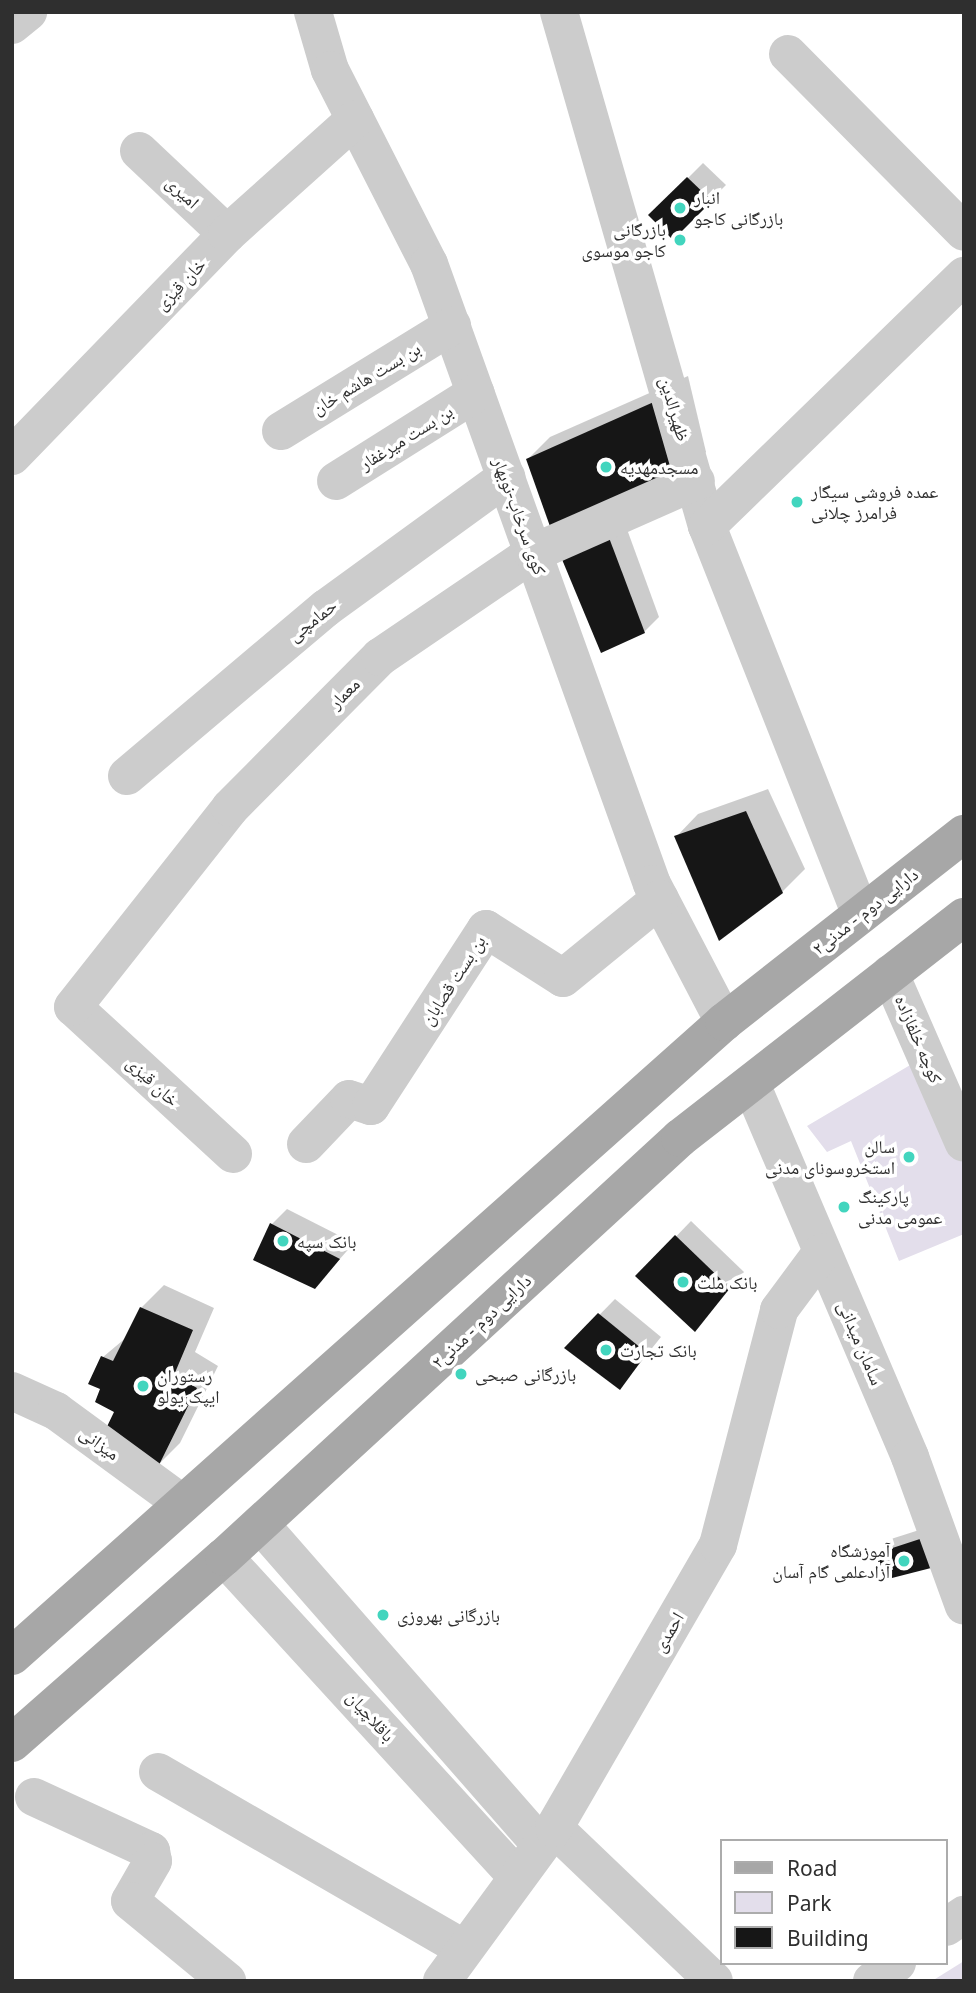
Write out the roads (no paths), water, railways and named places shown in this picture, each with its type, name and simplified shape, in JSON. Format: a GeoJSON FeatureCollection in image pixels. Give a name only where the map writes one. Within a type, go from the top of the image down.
{"type":"FeatureCollection","features":[{"type":"Feature","properties":{"kind":"main road","name":"دارایی دوم - مدنی۲"},"geometry":{"type":"LineString","coordinates":[[12,1656],[724,1022],[964,834]]}},
{"type":"Feature","properties":{"kind":"main road","name":"دارایی دوم - مدنی۲"},"geometry":{"type":"LineString","coordinates":[[12,1743],[224,1557],[680,1138],[964,916]]}},
{"type":"Feature","properties":{"kind":"street"},"geometry":{"type":"LineString","coordinates":[[12,26],[28,12]]}},
{"type":"Feature","properties":{"kind":"street","name":"کوی سرخاب-نوبهار"},"geometry":{"type":"LineString","coordinates":[[313,12],[330,70],[429,264],[660,899],[724,1022]]}},
{"type":"Feature","properties":{"kind":"street","name":"ظهیرالدین"},"geometry":{"type":"LineString","coordinates":[[559,12],[707,526],[862,915]]}},
{"type":"Feature","properties":{"kind":"street"},"geometry":{"type":"LineString","coordinates":[[788,54],[964,232]]}},
{"type":"Feature","properties":{"kind":"street","name":"خان قیزی"},"geometry":{"type":"LineString","coordinates":[[12,456],[228,234],[355,119]]}},
{"type":"Feature","properties":{"kind":"street","name":"امیری"},"geometry":{"type":"LineString","coordinates":[[139,151],[228,234]]}},
{"type":"Feature","properties":{"kind":"street"},"geometry":{"type":"LineString","coordinates":[[707,526],[964,276]]}},
{"type":"Feature","properties":{"kind":"street","name":"بن بست هاشم خان"},"geometry":{"type":"LineString","coordinates":[[281,431],[452,326]]}},
{"type":"Feature","properties":{"kind":"street","name":"بن بست میرغفار"},"geometry":{"type":"LineString","coordinates":[[336,481],[476,393]]}},
{"type":"Feature","properties":{"kind":"street","name":"حمامچی"},"geometry":{"type":"LineString","coordinates":[[127,776],[317,616],[506,477]]}},
{"type":"Feature","properties":{"kind":"street","name":"معمار"},"geometry":{"type":"LineString","coordinates":[[73,1007],[230,808],[380,657],[533,553],[696,481]]}},
{"type":"Feature","properties":{"kind":"street","name":"بن بست قصابان"},"geometry":{"type":"LineString","coordinates":[[306,1144],[349,1098],[371,1106],[486,929],[563,978],[660,899]]}},
{"type":"Feature","properties":{"kind":"street","name":"کوچه خلفازاده"},"geometry":{"type":"LineString","coordinates":[[890,974],[964,1143]]}},
{"type":"Feature","properties":{"kind":"street","name":"خان قیزی"},"geometry":{"type":"LineString","coordinates":[[73,1007],[233,1154]]}},
{"type":"Feature","properties":{"kind":"street","name":"سامان میدانی"},"geometry":{"type":"LineString","coordinates":[[751,1084],[910,1457],[964,1606]]}},
{"type":"Feature","properties":{"kind":"street","name":"احمدی"},"geometry":{"type":"LineString","coordinates":[[442,1981],[547,1836],[718,1545],[779,1310],[822,1252]]}},
{"type":"Feature","properties":{"kind":"street","name":"میزانی"},"geometry":{"type":"LineString","coordinates":[[12,1391],[56,1411],[183,1504]]}},
{"type":"Feature","properties":{"kind":"street"},"geometry":{"type":"LineString","coordinates":[[260,1524],[379,1660],[547,1836],[714,1981]]}},
{"type":"Feature","properties":{"kind":"street","name":"باقلاچیان"},"geometry":{"type":"LineString","coordinates":[[224,1557],[517,1877]]}},
{"type":"Feature","properties":{"kind":"street"},"geometry":{"type":"LineString","coordinates":[[347,1690],[379,1660]]}},
{"type":"Feature","properties":{"kind":"street"},"geometry":{"type":"LineString","coordinates":[[158,1772],[464,1949]]}},
{"type":"Feature","properties":{"kind":"street"},"geometry":{"type":"LineString","coordinates":[[34,1797],[151,1852],[153,1861],[130,1901],[227,1981]]}},
{"type":"Feature","properties":{"kind":"street"},"geometry":{"type":"LineString","coordinates":[[948,1926],[964,1915]]}},
{"type":"Feature","properties":{"kind":"street"},"geometry":{"type":"LineString","coordinates":[[872,1981],[894,1965]]}},
{"type":"Feature","properties":{"kind":"place","name":"انبار بازرگانی کاجو"},"geometry":{"type":"Point","coordinates":[680,208]}},
{"type":"Feature","properties":{"kind":"place","name":"بازرگانی کاجو موسوی"},"geometry":{"type":"Point","coordinates":[680,240]}},
{"type":"Feature","properties":{"kind":"place","name":"مسجدمهدیه"},"geometry":{"type":"Point","coordinates":[606,467]}},
{"type":"Feature","properties":{"kind":"place","name":"عمده فروشی سیگار فرامرز چلانی"},"geometry":{"type":"Point","coordinates":[797,502]}},
{"type":"Feature","properties":{"kind":"place","name":"سالن استخروسونای مدنی"},"geometry":{"type":"Point","coordinates":[909,1157]}},
{"type":"Feature","properties":{"kind":"place","name":"پارکینگ عمومی مدنی"},"geometry":{"type":"Point","coordinates":[844,1207]}},
{"type":"Feature","properties":{"kind":"place","name":"بانک سپه"},"geometry":{"type":"Point","coordinates":[283,1241]}},
{"type":"Feature","properties":{"kind":"place","name":"بانک ملت"},"geometry":{"type":"Point","coordinates":[683,1282]}},
{"type":"Feature","properties":{"kind":"place","name":"بانک تجارت"},"geometry":{"type":"Point","coordinates":[606,1350]}},
{"type":"Feature","properties":{"kind":"place","name":"بازرگانی صبحی"},"geometry":{"type":"Point","coordinates":[461,1374]}},
{"type":"Feature","properties":{"kind":"place","name":"رستوران ایپک یولو"},"geometry":{"type":"Point","coordinates":[143,1386]}},
{"type":"Feature","properties":{"kind":"place","name":"آموزشگاه آزادعلمی گام آسان"},"geometry":{"type":"Point","coordinates":[904,1561]}},
{"type":"Feature","properties":{"kind":"place","name":"بازرگانی بهروزی"},"geometry":{"type":"Point","coordinates":[383,1615]}}]}
